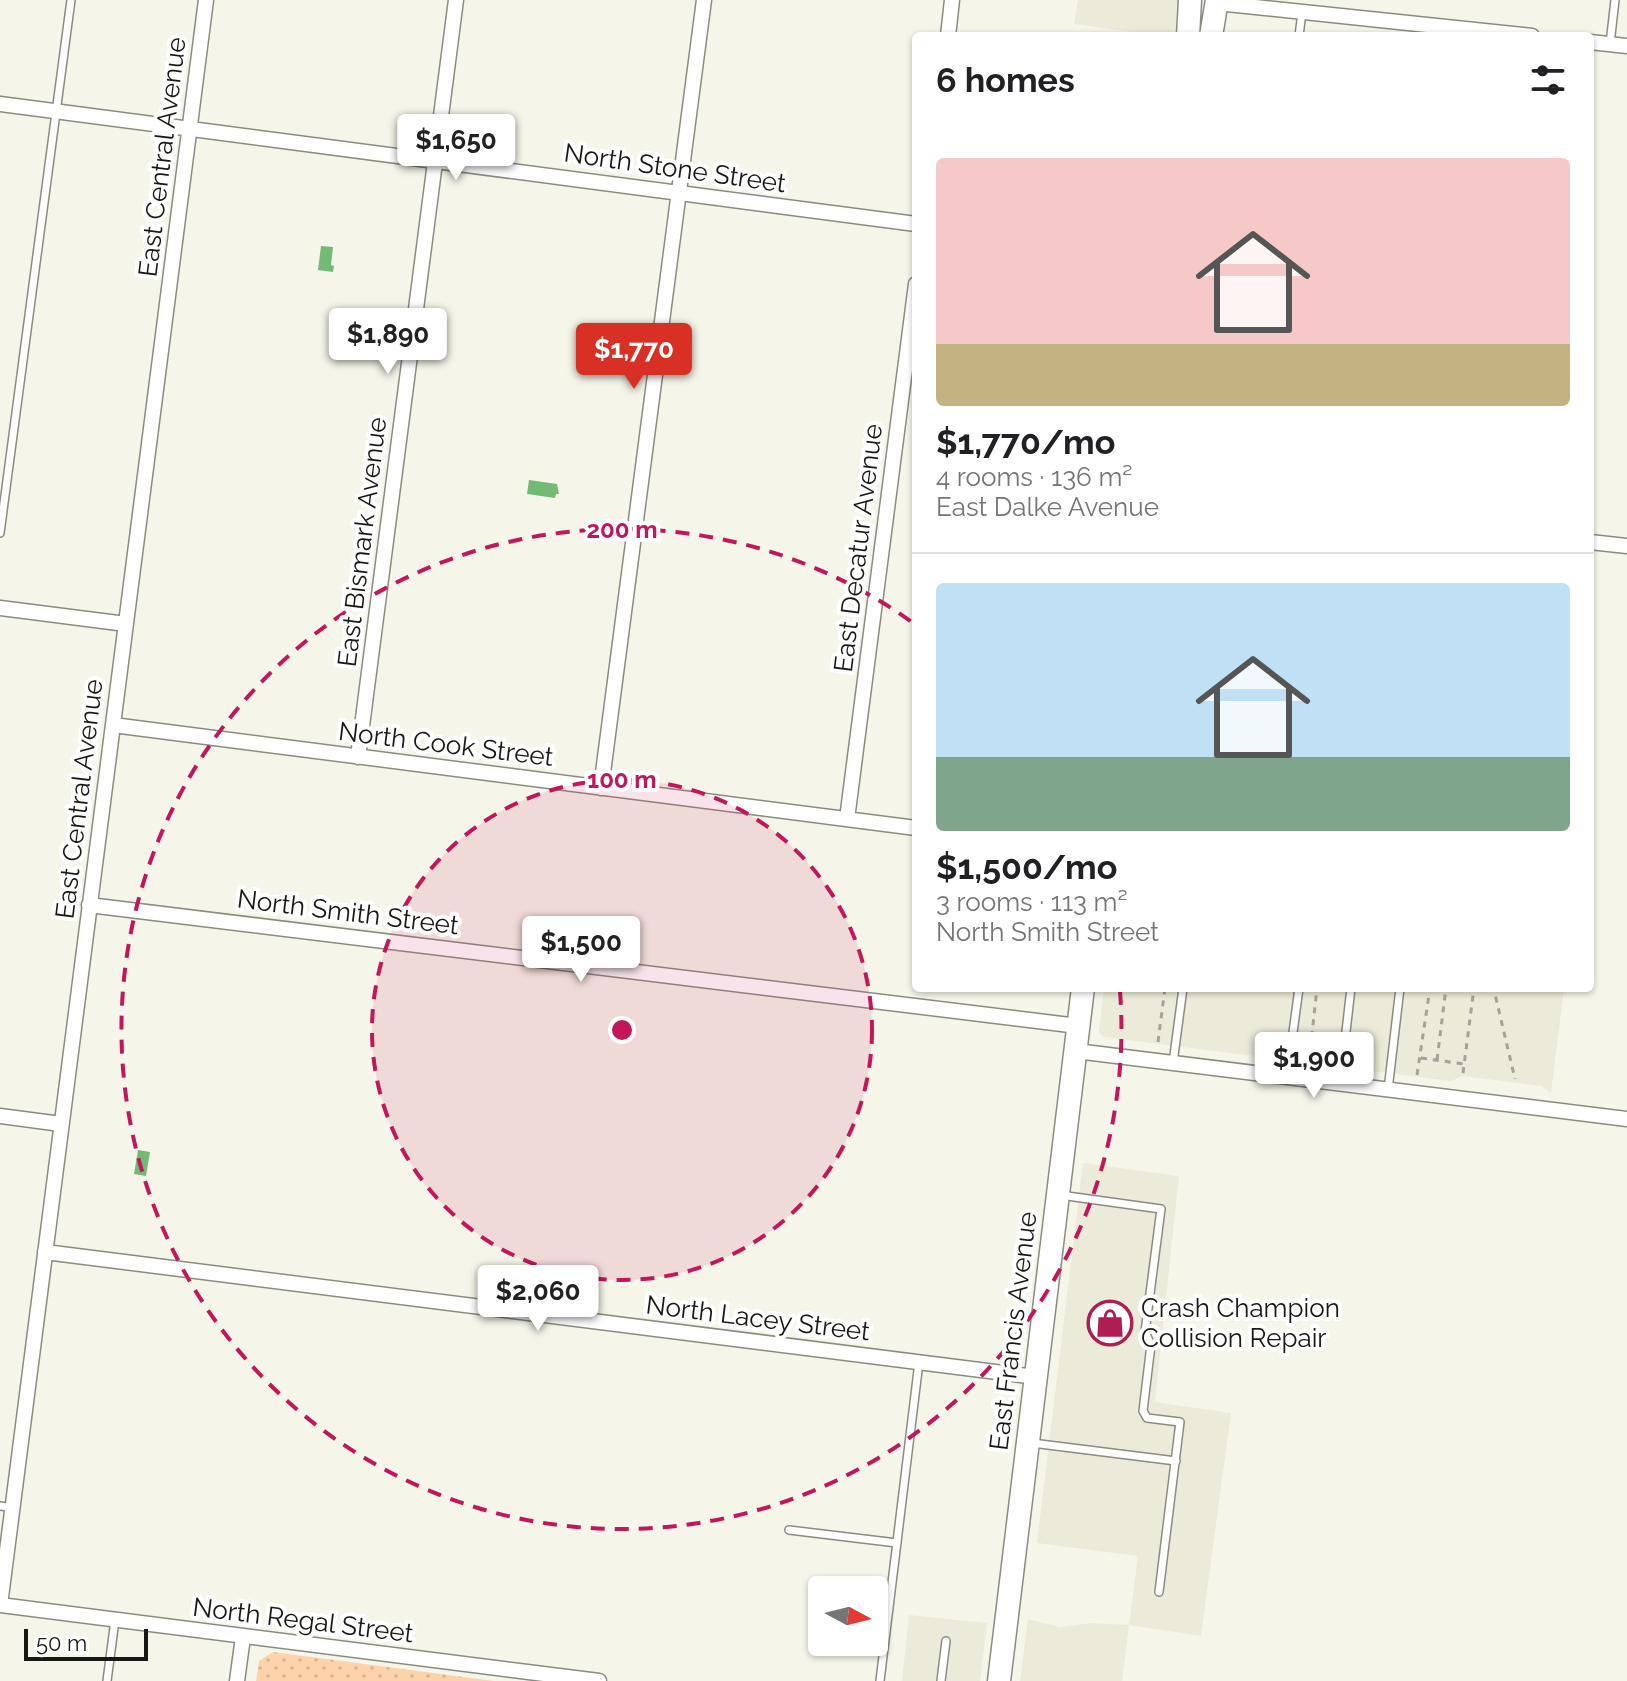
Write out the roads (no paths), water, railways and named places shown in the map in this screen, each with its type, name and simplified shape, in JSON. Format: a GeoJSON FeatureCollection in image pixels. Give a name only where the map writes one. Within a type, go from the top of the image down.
{"type":"FeatureCollection","features":[{"type":"Feature","properties":{"kind":"main road"},"geometry":{"type":"LineString","coordinates":[[1188,32],[1191,0]]}},
{"type":"Feature","properties":{"kind":"main road"},"geometry":{"type":"LineString","coordinates":[[1212,32],[1217,2]]}},
{"type":"Feature","properties":{"kind":"main road","name":"East Francis Avenue"},"geometry":{"type":"LineString","coordinates":[[999,1681],[1082,992]]}},
{"type":"Feature","properties":{"kind":"street","name":"East Central Avenue"},"geometry":{"type":"LineString","coordinates":[[0,1605],[6,1507],[45,1252],[206,0]]}},
{"type":"Feature","properties":{"kind":"street","name":"East Bismark Avenue"},"geometry":{"type":"LineString","coordinates":[[358,757],[456,0]]}},
{"type":"Feature","properties":{"kind":"street"},"geometry":{"type":"LineString","coordinates":[[601,788],[704,0]]}},
{"type":"Feature","properties":{"kind":"street"},"geometry":{"type":"LineString","coordinates":[[948,32],[952,0]]}},
{"type":"Feature","properties":{"kind":"street"},"geometry":{"type":"LineString","coordinates":[[1217,2],[1494,32]]}},
{"type":"Feature","properties":{"kind":"street"},"geometry":{"type":"LineString","coordinates":[[1594,42],[1627,46]]}},
{"type":"Feature","properties":{"kind":"street","name":"North Stone Street"},"geometry":{"type":"LineString","coordinates":[[0,104],[912,223]]}},
{"type":"Feature","properties":{"kind":"street","name":"East Decatur Avenue"},"geometry":{"type":"LineString","coordinates":[[847,819],[912,315]]}},
{"type":"Feature","properties":{"kind":"street"},"geometry":{"type":"LineString","coordinates":[[1594,542],[1627,546]]}},
{"type":"Feature","properties":{"kind":"street"},"geometry":{"type":"LineString","coordinates":[[0,608],[126,624]]}},
{"type":"Feature","properties":{"kind":"street","name":"North Cook Street"},"geometry":{"type":"LineString","coordinates":[[113,725],[912,827]]}},
{"type":"Feature","properties":{"kind":"street","name":"North Smith Street"},"geometry":{"type":"LineString","coordinates":[[89,905],[1078,1026]]}},
{"type":"Feature","properties":{"kind":"street"},"geometry":{"type":"LineString","coordinates":[[1076,1051],[1627,1119]]}},
{"type":"Feature","properties":{"kind":"street"},"geometry":{"type":"LineString","coordinates":[[0,1116],[61,1124]]}},
{"type":"Feature","properties":{"kind":"street","name":"North Lacey Street"},"geometry":{"type":"LineString","coordinates":[[45,1252],[1036,1377]]}},
{"type":"Feature","properties":{"kind":"street","name":"North Regal Street"},"geometry":{"type":"LineString","coordinates":[[0,1605],[599,1681]]}},
{"type":"Feature","properties":{"kind":"street"},"geometry":{"type":"LineString","coordinates":[[237,1681],[243,1637]]}},
{"type":"Feature","properties":{"kind":"lane"},"geometry":{"type":"LineString","coordinates":[[0,533],[71,0]]}},
{"type":"Feature","properties":{"kind":"lane"},"geometry":{"type":"LineString","coordinates":[[1191,0],[1217,2]]}},
{"type":"Feature","properties":{"kind":"lane"},"geometry":{"type":"LineString","coordinates":[[1610,44],[1615,0]]}},
{"type":"Feature","properties":{"kind":"lane"},"geometry":{"type":"LineString","coordinates":[[1300,32],[1302,12]]}},
{"type":"Feature","properties":{"kind":"lane"},"geometry":{"type":"LineString","coordinates":[[1173,1063],[1182,992]]}},
{"type":"Feature","properties":{"kind":"lane"},"geometry":{"type":"LineString","coordinates":[[1287,1077],[1298,992]]}},
{"type":"Feature","properties":{"kind":"lane"},"geometry":{"type":"LineString","coordinates":[[1340,1084],[1351,992]]}},
{"type":"Feature","properties":{"kind":"lane"},"geometry":{"type":"LineString","coordinates":[[1388,1090],[1400,992]]}},
{"type":"Feature","properties":{"kind":"lane"},"geometry":{"type":"LineString","coordinates":[[1058,1195],[1161,1209],[1145,1332],[1151,1345],[1143,1411],[1147,1418],[1180,1422],[1159,1592]]}},
{"type":"Feature","properties":{"kind":"lane"},"geometry":{"type":"LineString","coordinates":[[880,1681],[919,1362]]}},
{"type":"Feature","properties":{"kind":"lane"},"geometry":{"type":"LineString","coordinates":[[1027,1443],[1176,1461]]}},
{"type":"Feature","properties":{"kind":"lane"},"geometry":{"type":"LineString","coordinates":[[789,1530],[897,1543]]}},
{"type":"Feature","properties":{"kind":"lane"},"geometry":{"type":"LineString","coordinates":[[107,1681],[115,1620]]}},
{"type":"Feature","properties":{"kind":"lane"},"geometry":{"type":"LineString","coordinates":[[941,1681],[946,1641]]}},
{"type":"Feature","properties":{"kind":"place","name":"Crash Champion Collision Repair"},"geometry":{"type":"Point","coordinates":[1110,1323]}}]}
